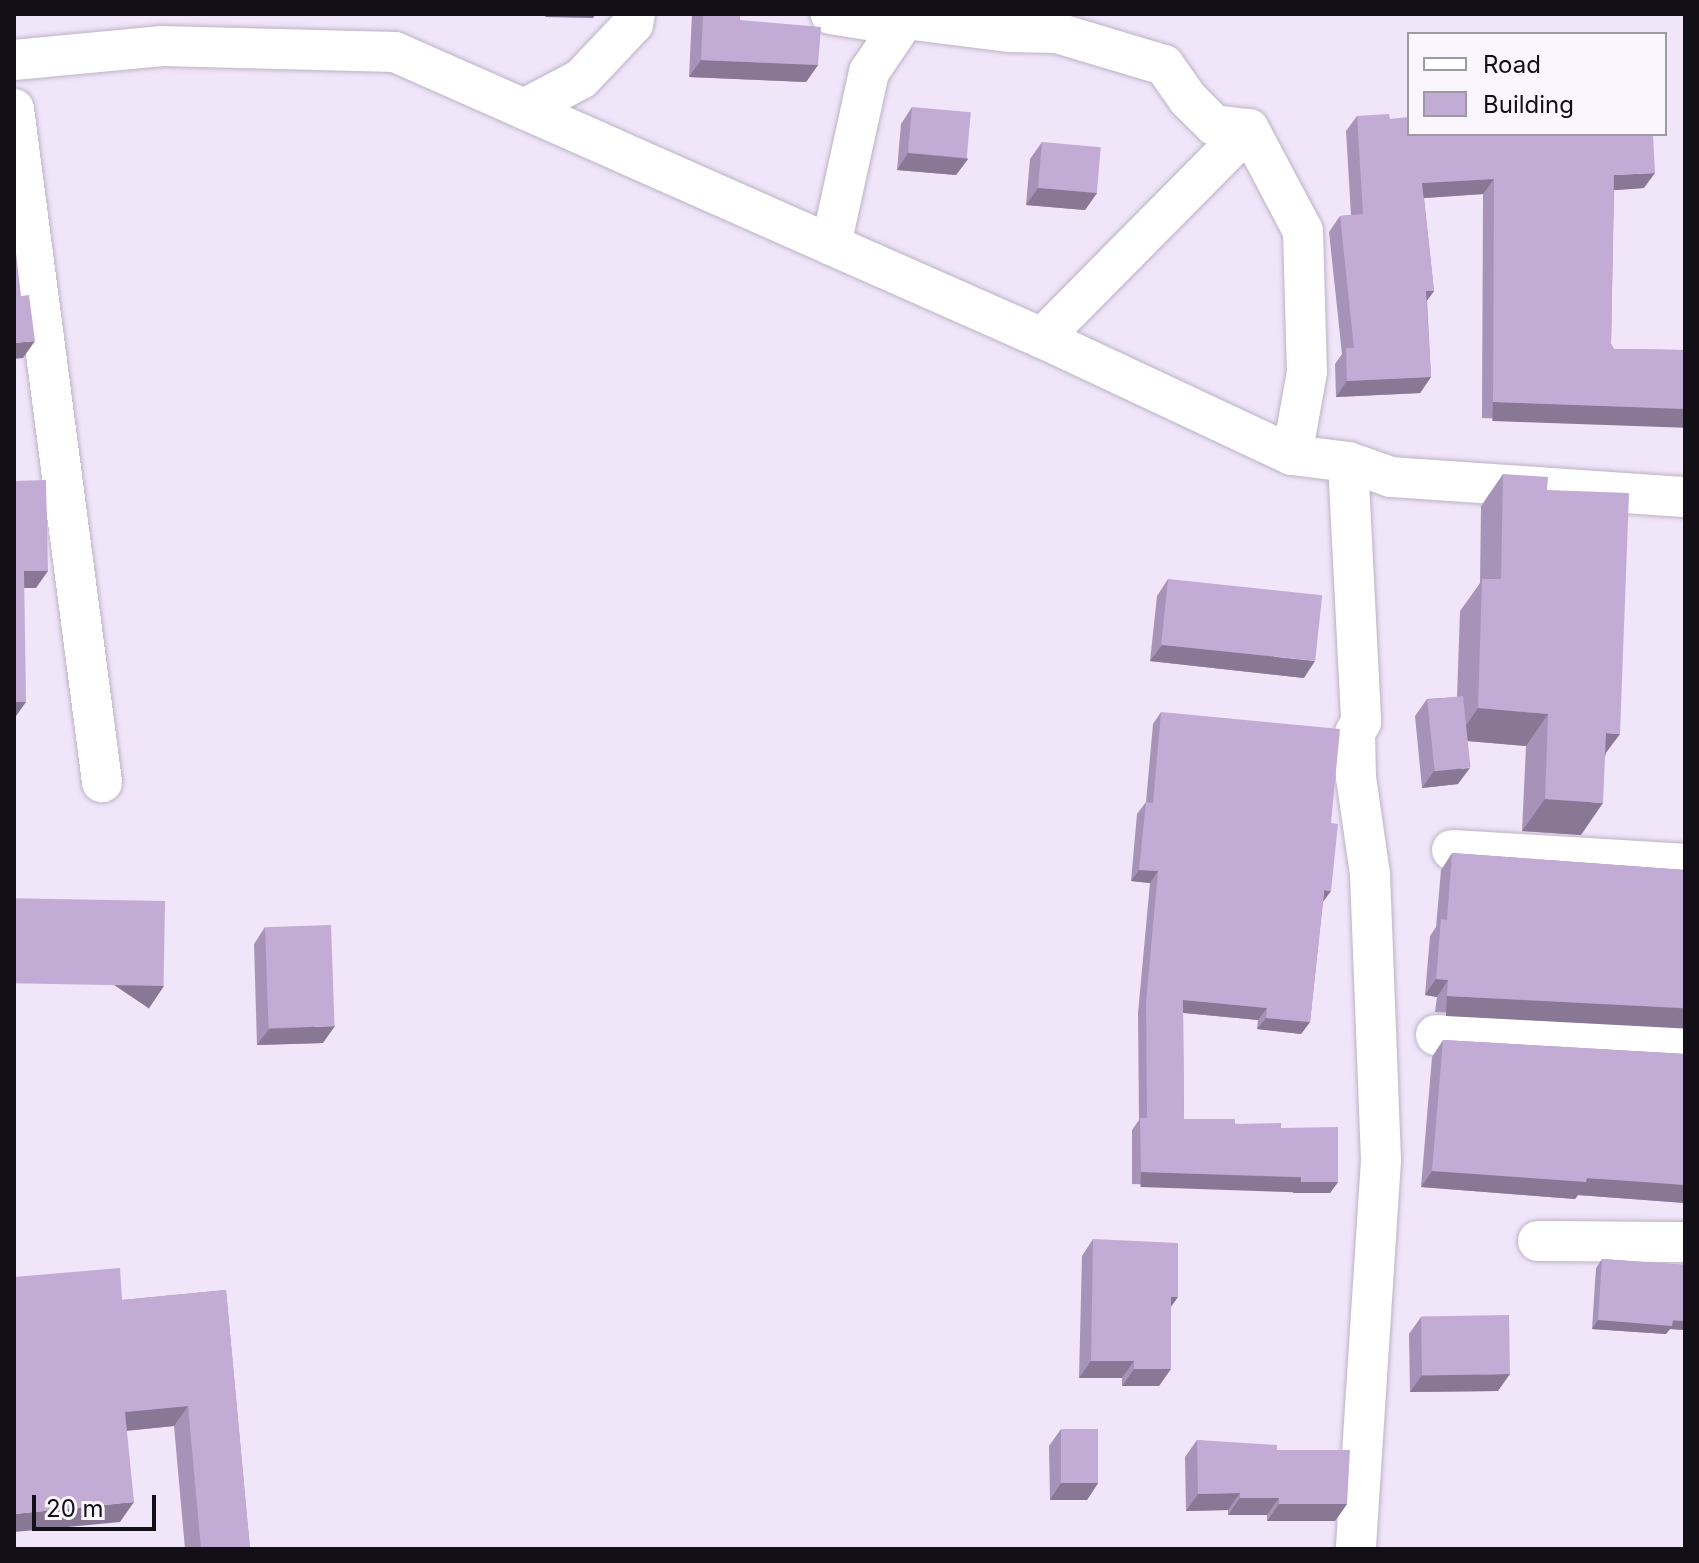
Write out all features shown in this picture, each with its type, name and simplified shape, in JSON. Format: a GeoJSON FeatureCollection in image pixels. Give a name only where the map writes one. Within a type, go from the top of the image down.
{"type":"FeatureCollection","features":[{"type":"Feature","properties":{"kind":"street"},"geometry":{"type":"LineString","coordinates":[[524,109],[581,79],[633,24],[635,14]]}},
{"type":"Feature","properties":{"kind":"street"},"geometry":{"type":"LineString","coordinates":[[831,14],[874,21],[905,19],[1010,32],[1057,33],[1164,65],[1188,99],[1214,125],[1249,129]]}},
{"type":"Feature","properties":{"kind":"street"},"geometry":{"type":"LineString","coordinates":[[831,245],[869,72],[905,19]]}},
{"type":"Feature","properties":{"kind":"street"},"geometry":{"type":"LineString","coordinates":[[14,60],[162,46],[395,52],[1042,338],[1292,455],[1348,462],[1391,477],[1685,497]]}},
{"type":"Feature","properties":{"kind":"street"},"geometry":{"type":"LineString","coordinates":[[14,109],[102,782]]}},
{"type":"Feature","properties":{"kind":"street"},"geometry":{"type":"LineString","coordinates":[[1042,338],[1249,129]]}},
{"type":"Feature","properties":{"kind":"street"},"geometry":{"type":"LineString","coordinates":[[1249,129],[1303,231],[1307,372],[1292,455]]}},
{"type":"Feature","properties":{"kind":"street"},"geometry":{"type":"LineString","coordinates":[[1348,462],[1361,722],[1355,733],[1356,777],[1370,874],[1381,1160],[1356,1549]]}},
{"type":"Feature","properties":{"kind":"street"},"geometry":{"type":"LineString","coordinates":[[1452,850],[1685,864]]}},
{"type":"Feature","properties":{"kind":"street"},"geometry":{"type":"LineString","coordinates":[[1436,1035],[1685,1048]]}},
{"type":"Feature","properties":{"kind":"street"},"geometry":{"type":"LineString","coordinates":[[1538,1241],[1685,1242]]}},
{"type":"Feature","properties":{"kind":"building"},"geometry":{"type":"Polygon","coordinates":[[[703,14],[740,14],[740,20],[821,27],[818,65],[701,60],[703,14]]]}},
{"type":"Feature","properties":{"kind":"building"},"geometry":{"type":"Polygon","coordinates":[[[912,107],[971,112],[967,158],[908,153],[912,107]]]}},
{"type":"Feature","properties":{"kind":"building"},"geometry":{"type":"Polygon","coordinates":[[[1389,114],[1390,119],[1407,117],[1407,136],[1653,136],[1655,173],[1614,175],[1611,344],[1614,349],[1685,350],[1685,409],[1493,402],[1494,179],[1422,183],[1434,291],[1426,291],[1431,377],[1347,381],[1346,348],[1354,348],[1340,216],[1363,214],[1357,116],[1389,114]]]}},
{"type":"Feature","properties":{"kind":"building"},"geometry":{"type":"Polygon","coordinates":[[[1042,142],[1101,147],[1097,193],[1038,188],[1042,142]]]}},
{"type":"Feature","properties":{"kind":"building"},"geometry":{"type":"Polygon","coordinates":[[[14,235],[21,296],[29,295],[35,341],[14,343],[14,235]]]}},
{"type":"Feature","properties":{"kind":"building"},"geometry":{"type":"Polygon","coordinates":[[[1503,474],[1548,477],[1547,490],[1629,493],[1620,734],[1606,733],[1603,803],[1545,799],[1548,714],[1478,708],[1482,579],[1501,579],[1503,474]]]}},
{"type":"Feature","properties":{"kind":"building"},"geometry":{"type":"Polygon","coordinates":[[[46,480],[48,571],[24,571],[26,702],[14,702],[14,481],[46,480]]]}},
{"type":"Feature","properties":{"kind":"building"},"geometry":{"type":"Polygon","coordinates":[[[1168,579],[1322,595],[1315,661],[1161,645],[1168,579]]]}},
{"type":"Feature","properties":{"kind":"building"},"geometry":{"type":"Polygon","coordinates":[[[1463,696],[1471,768],[1435,771],[1427,700],[1463,696]]]}},
{"type":"Feature","properties":{"kind":"building"},"geometry":{"type":"Polygon","coordinates":[[[1161,712],[1340,729],[1331,823],[1338,824],[1331,891],[1324,890],[1310,1022],[1266,1018],[1267,1008],[1183,1000],[1184,1119],[1235,1119],[1235,1124],[1281,1123],[1281,1128],[1338,1127],[1338,1182],[1301,1182],[1301,1177],[1141,1172],[1140,1118],[1147,1118],[1146,1002],[1158,871],[1139,870],[1146,802],[1153,803],[1161,712]]]}},
{"type":"Feature","properties":{"kind":"building"},"geometry":{"type":"Polygon","coordinates":[[[1452,853],[1685,870],[1685,1008],[1447,996],[1448,980],[1436,979],[1441,919],[1447,920],[1452,853]]]}},
{"type":"Feature","properties":{"kind":"building"},"geometry":{"type":"Polygon","coordinates":[[[14,898],[165,901],[164,986],[14,983],[14,898]]]}},
{"type":"Feature","properties":{"kind":"building"},"geometry":{"type":"Polygon","coordinates":[[[331,925],[335,1026],[269,1028],[265,927],[331,925]]]}},
{"type":"Feature","properties":{"kind":"building"},"geometry":{"type":"Polygon","coordinates":[[[1443,1040],[1685,1054],[1685,1185],[1587,1178],[1586,1182],[1432,1171],[1443,1040]]]}},
{"type":"Feature","properties":{"kind":"building"},"geometry":{"type":"Polygon","coordinates":[[[1093,1239],[1178,1243],[1178,1297],[1171,1297],[1171,1369],[1134,1369],[1134,1361],[1091,1361],[1093,1239]]]}},
{"type":"Feature","properties":{"kind":"building"},"geometry":{"type":"Polygon","coordinates":[[[1602,1259],[1685,1265],[1685,1321],[1673,1320],[1672,1326],[1598,1320],[1602,1259]]]}},
{"type":"Feature","properties":{"kind":"building"},"geometry":{"type":"Polygon","coordinates":[[[120,1268],[122,1300],[226,1290],[250,1549],[201,1549],[188,1406],[125,1412],[134,1502],[14,1514],[14,1277],[120,1268]]]}},
{"type":"Feature","properties":{"kind":"building"},"geometry":{"type":"Polygon","coordinates":[[[1509,1315],[1510,1374],[1422,1376],[1421,1317],[1509,1315]]]}},
{"type":"Feature","properties":{"kind":"building"},"geometry":{"type":"Polygon","coordinates":[[[1061,1429],[1098,1429],[1098,1483],[1061,1483],[1061,1429]]]}},
{"type":"Feature","properties":{"kind":"building"},"geometry":{"type":"Polygon","coordinates":[[[1197,1440],[1277,1445],[1277,1450],[1350,1450],[1347,1504],[1279,1504],[1279,1498],[1240,1498],[1240,1493],[1198,1494],[1197,1440]]]}}]}
